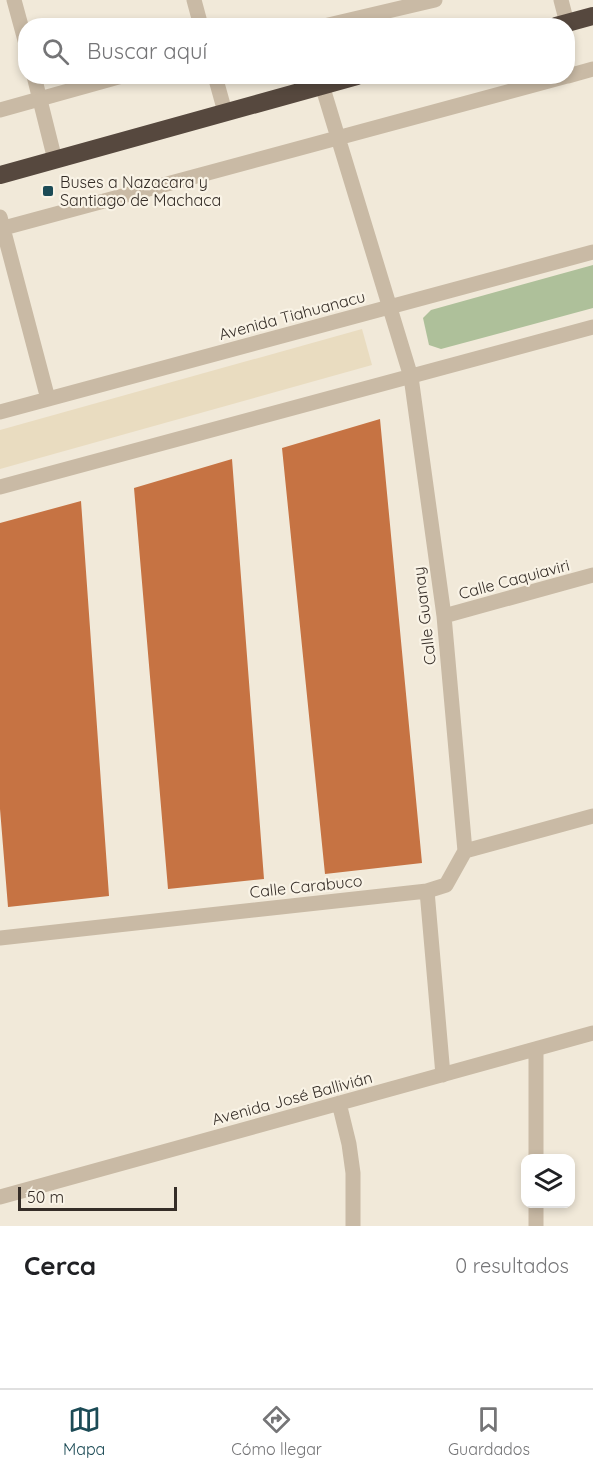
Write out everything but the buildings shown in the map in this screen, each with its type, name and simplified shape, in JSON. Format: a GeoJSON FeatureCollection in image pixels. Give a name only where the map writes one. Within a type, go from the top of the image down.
{"type":"FeatureCollection","features":[{"type":"Feature","properties":{"kind":"highway"},"geometry":{"type":"LineString","coordinates":[[575,21],[593,16]]}},
{"type":"Feature","properties":{"kind":"highway"},"geometry":{"type":"LineString","coordinates":[[0,175],[329,84]]}},
{"type":"Feature","properties":{"kind":"street"},"geometry":{"type":"LineString","coordinates":[[14,0],[19,18]]}},
{"type":"Feature","properties":{"kind":"street"},"geometry":{"type":"LineString","coordinates":[[194,0],[199,18]]}},
{"type":"Feature","properties":{"kind":"street"},"geometry":{"type":"LineString","coordinates":[[358,18],[435,0]]}},
{"type":"Feature","properties":{"kind":"street"},"geometry":{"type":"LineString","coordinates":[[561,0],[562,18]]}},
{"type":"Feature","properties":{"kind":"street"},"geometry":{"type":"LineString","coordinates":[[575,74],[593,69]]}},
{"type":"Feature","properties":{"kind":"street"},"geometry":{"type":"LineString","coordinates":[[36,84],[55,160]]}},
{"type":"Feature","properties":{"kind":"street"},"geometry":{"type":"LineString","coordinates":[[0,110],[94,84]]}},
{"type":"Feature","properties":{"kind":"street"},"geometry":{"type":"LineString","coordinates":[[217,84],[225,112]]}},
{"type":"Feature","properties":{"kind":"street"},"geometry":{"type":"LineString","coordinates":[[48,399],[1,224],[339,139],[538,84]]}},
{"type":"Feature","properties":{"kind":"street","name":"Calle Guanay"},"geometry":{"type":"LineString","coordinates":[[322,86],[411,377],[444,616],[465,851]]}},
{"type":"Feature","properties":{"kind":"street","name":"Avenida Tiahuanacu"},"geometry":{"type":"LineString","coordinates":[[0,412],[593,252]]}},
{"type":"Feature","properties":{"kind":"street"},"geometry":{"type":"LineString","coordinates":[[0,487],[593,327]]}},
{"type":"Feature","properties":{"kind":"street","name":"Calle Caquiaviri"},"geometry":{"type":"LineString","coordinates":[[444,616],[593,576]]}},
{"type":"Feature","properties":{"kind":"street"},"geometry":{"type":"LineString","coordinates":[[465,851],[593,816]]}},
{"type":"Feature","properties":{"kind":"street","name":"Calle Carabuco"},"geometry":{"type":"LineString","coordinates":[[0,938],[427,891],[446,885],[465,851]]}},
{"type":"Feature","properties":{"kind":"street"},"geometry":{"type":"LineString","coordinates":[[427,891],[443,1075]]}},
{"type":"Feature","properties":{"kind":"street","name":"Avenida José Ballivián"},"geometry":{"type":"LineString","coordinates":[[0,1197],[593,1033]]}},
{"type":"Feature","properties":{"kind":"street"},"geometry":{"type":"LineString","coordinates":[[536,1049],[536,1154]]}},
{"type":"Feature","properties":{"kind":"street"},"geometry":{"type":"LineString","coordinates":[[339,1103],[353,1173],[353,1226]]}},
{"type":"Feature","properties":{"kind":"street"},"geometry":{"type":"LineString","coordinates":[[536,1208],[536,1226]]}},
{"type":"Feature","properties":{"kind":"green space"},"geometry":{"type":"Polygon","coordinates":[[[593,265],[593,308],[441,349],[429,345],[423,318],[431,310],[593,265]]]}},
{"type":"Feature","properties":{"kind":"shaded area"},"geometry":{"type":"Polygon","coordinates":[[[362,329],[372,365],[0,469],[0,430],[362,329]]]}},
{"type":"Feature","properties":{"kind":"place","name":"Buses a Nazacara y Santiago de Machaca"},"geometry":{"type":"Point","coordinates":[48,191]}}]}
